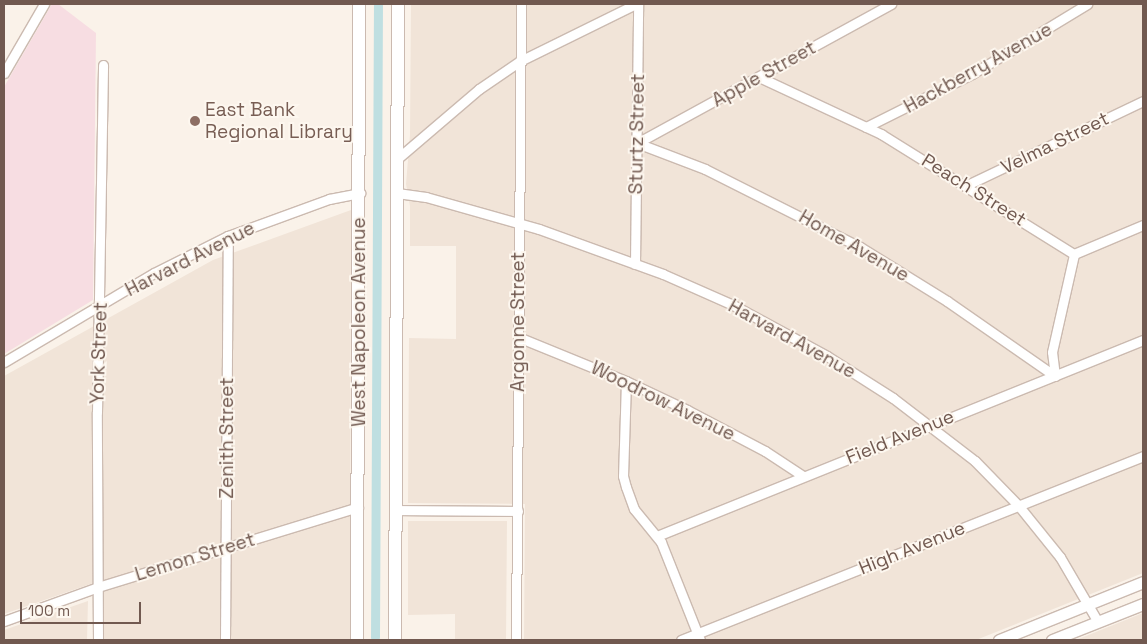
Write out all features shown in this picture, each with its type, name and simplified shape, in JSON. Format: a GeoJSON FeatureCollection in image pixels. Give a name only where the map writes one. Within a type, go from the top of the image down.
{"type":"FeatureCollection","features":[{"type":"Feature","properties":{"kind":"main road","name":"West Napoleon Avenue"},"geometry":{"type":"LineString","coordinates":[[357,640],[360,193],[359,4]]}},
{"type":"Feature","properties":{"kind":"main road","name":"West Napoleon Avenue"},"geometry":{"type":"LineString","coordinates":[[394,640],[398,4]]}},
{"type":"Feature","properties":{"kind":"street","name":"Argonne Street"},"geometry":{"type":"LineString","coordinates":[[516,640],[520,4]]}},
{"type":"Feature","properties":{"kind":"street"},"geometry":{"type":"LineString","coordinates":[[397,159],[478,89],[520,62],[637,4]]}},
{"type":"Feature","properties":{"kind":"street","name":"Sturtz Street"},"geometry":{"type":"LineString","coordinates":[[635,264],[637,4]]}},
{"type":"Feature","properties":{"kind":"street","name":"Apple Street"},"geometry":{"type":"LineString","coordinates":[[637,143],[891,4]]}},
{"type":"Feature","properties":{"kind":"street","name":"Hackberry Avenue"},"geometry":{"type":"LineString","coordinates":[[866,128],[972,74],[1087,4]]}},
{"type":"Feature","properties":{"kind":"street"},"geometry":{"type":"LineString","coordinates":[[4,73],[43,6]]}},
{"type":"Feature","properties":{"kind":"street","name":"York Street"},"geometry":{"type":"LineString","coordinates":[[98,640],[103,65]]}},
{"type":"Feature","properties":{"kind":"street","name":"Peach Street"},"geometry":{"type":"LineString","coordinates":[[759,77],[866,128],[967,185],[1074,254]]}},
{"type":"Feature","properties":{"kind":"street","name":"Velma Street"},"geometry":{"type":"LineString","coordinates":[[967,185],[1143,100]]}},
{"type":"Feature","properties":{"kind":"street","name":"Home Avenue"},"geometry":{"type":"LineString","coordinates":[[637,143],[705,169],[860,246],[947,301],[1054,376]]}},
{"type":"Feature","properties":{"kind":"street","name":"Harvard Avenue"},"geometry":{"type":"LineString","coordinates":[[4,362],[100,307],[154,273],[228,236],[329,199],[360,193]]}},
{"type":"Feature","properties":{"kind":"street","name":"Harvard Avenue"},"geometry":{"type":"LineString","coordinates":[[397,193],[426,197],[519,223],[635,264],[698,290],[780,330],[835,361],[931,424],[975,461],[1018,505],[1060,557],[1098,622]]}},
{"type":"Feature","properties":{"kind":"street"},"geometry":{"type":"LineString","coordinates":[[1054,376],[1052,352],[1074,254],[1143,225]]}},
{"type":"Feature","properties":{"kind":"street","name":"Zenith Street"},"geometry":{"type":"LineString","coordinates":[[225,640],[228,236]]}},
{"type":"Feature","properties":{"kind":"street","name":"Woodrow Avenue"},"geometry":{"type":"LineString","coordinates":[[518,336],[626,381],[765,451],[803,476]]}},
{"type":"Feature","properties":{"kind":"street","name":"Field Avenue"},"geometry":{"type":"LineString","coordinates":[[657,536],[1143,340]]}},
{"type":"Feature","properties":{"kind":"street"},"geometry":{"type":"LineString","coordinates":[[626,381],[623,476],[634,509],[657,536],[699,637]]}},
{"type":"Feature","properties":{"kind":"street","name":"High Avenue"},"geometry":{"type":"LineString","coordinates":[[681,640],[699,637],[1018,505],[1143,456]]}},
{"type":"Feature","properties":{"kind":"street","name":"Lemon Street"},"geometry":{"type":"LineString","coordinates":[[4,621],[98,587],[358,507]]}},
{"type":"Feature","properties":{"kind":"street"},"geometry":{"type":"LineString","coordinates":[[395,510],[518,511]]}},
{"type":"Feature","properties":{"kind":"street"},"geometry":{"type":"LineString","coordinates":[[999,640],[1143,582]]}},
{"type":"Feature","properties":{"kind":"street"},"geometry":{"type":"LineString","coordinates":[[1046,622],[1052,640],[1143,604]]}},
{"type":"Feature","properties":{"kind":"shaded area"},"geometry":{"type":"Polygon","coordinates":[[[52,4],[58,4],[96,33],[93,300],[4,354],[4,87],[52,4]]]}},
{"type":"Feature","properties":{"kind":"shaded area"},"geometry":{"type":"Polygon","coordinates":[[[411,4],[1143,4],[1143,573],[976,640],[524,640],[525,504],[408,503],[409,338],[456,339],[456,246],[410,246],[410,206],[406,184],[410,135],[411,4]]]}},
{"type":"Feature","properties":{"kind":"shaded area"},"geometry":{"type":"Polygon","coordinates":[[[351,210],[350,640],[103,640],[102,580],[4,614],[4,376],[213,260],[351,210]]]}},
{"type":"Feature","properties":{"kind":"shaded area"},"geometry":{"type":"Polygon","coordinates":[[[408,521],[507,521],[506,640],[455,640],[455,614],[408,615],[408,521]]]}},
{"type":"Feature","properties":{"kind":"shaded area"},"geometry":{"type":"Polygon","coordinates":[[[88,601],[87,640],[4,640],[4,630],[88,601]]]}},
{"type":"Feature","properties":{"kind":"shaded area"},"geometry":{"type":"Polygon","coordinates":[[[1143,613],[1143,640],[1076,640],[1143,613]]]}},
{"type":"Feature","properties":{"kind":"waterway"},"geometry":{"type":"LineString","coordinates":[[375,637],[378,4]]}},
{"type":"Feature","properties":{"kind":"place","name":"East Bank Regional Library"},"geometry":{"type":"Point","coordinates":[195,121]}}]}
